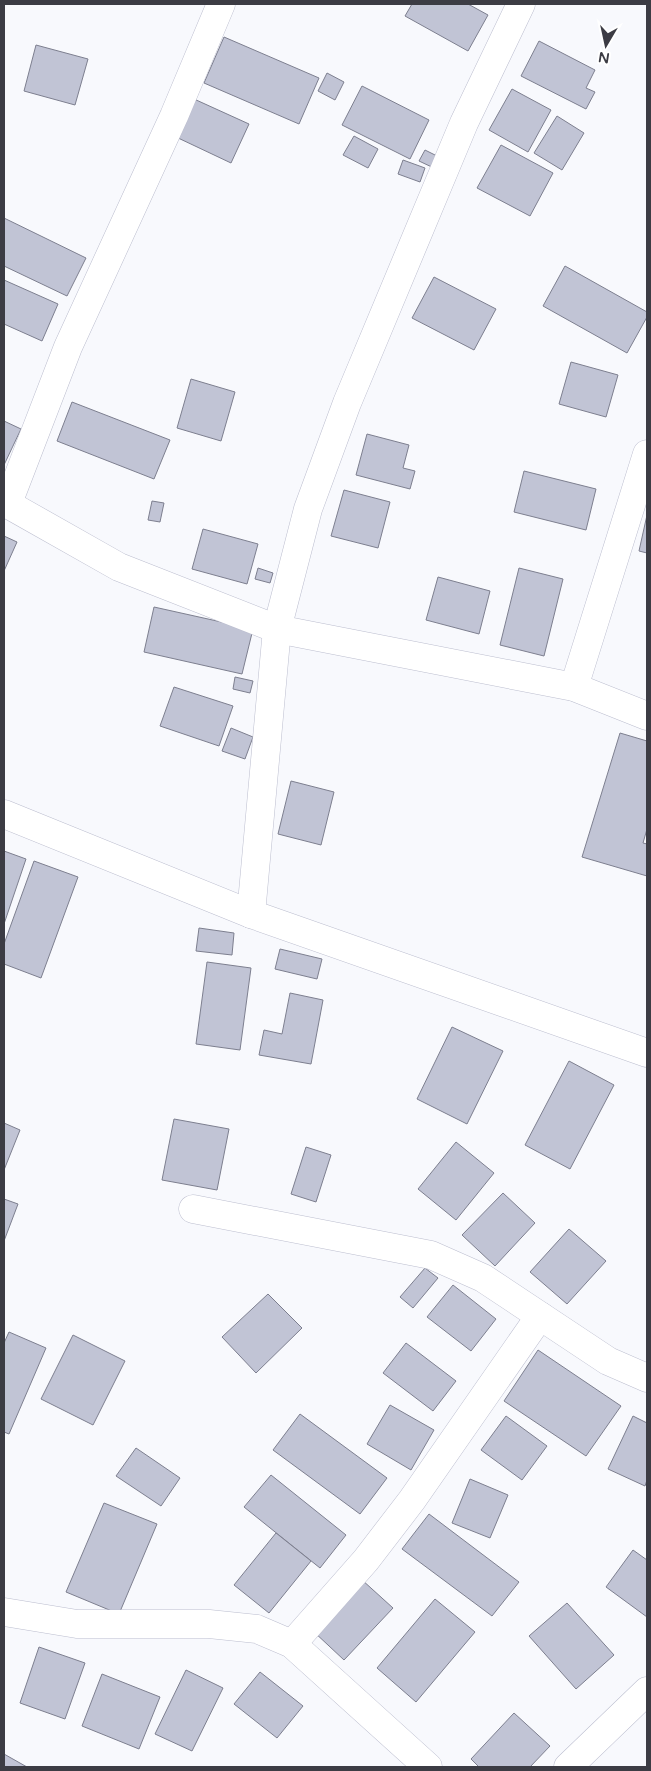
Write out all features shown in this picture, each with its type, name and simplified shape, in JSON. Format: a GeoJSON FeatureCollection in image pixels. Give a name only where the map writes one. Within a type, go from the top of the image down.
{"type":"FeatureCollection","features":[{"type":"Feature","properties":{"kind":"street"},"geometry":{"type":"LineString","coordinates":[[221,4],[174,116],[68,347],[6,502],[119,567],[277,628],[574,687],[647,716]]}},
{"type":"Feature","properties":{"kind":"street"},"geometry":{"type":"LineString","coordinates":[[250,914],[277,628],[308,510],[347,403],[464,123],[521,4]]}},
{"type":"Feature","properties":{"kind":"street"},"geometry":{"type":"LineString","coordinates":[[574,687],[647,454]]}},
{"type":"Feature","properties":{"kind":"street"},"geometry":{"type":"LineString","coordinates":[[4,814],[250,914],[647,1053]]}},
{"type":"Feature","properties":{"kind":"street"},"geometry":{"type":"LineString","coordinates":[[193,1209],[431,1255],[483,1278],[608,1362],[647,1378]]}},
{"type":"Feature","properties":{"kind":"street"},"geometry":{"type":"LineString","coordinates":[[292,1644],[366,1560],[412,1500],[540,1316]]}},
{"type":"Feature","properties":{"kind":"street"},"geometry":{"type":"LineString","coordinates":[[4,1612],[77,1624],[210,1624],[257,1629],[292,1644],[428,1767]]}},
{"type":"Feature","properties":{"kind":"street"},"geometry":{"type":"LineString","coordinates":[[568,1767],[647,1692]]}},
{"type":"Feature","properties":{"kind":"building"},"geometry":{"type":"Polygon","coordinates":[[[412,4],[468,4],[488,15],[468,51],[405,16],[412,4]]]}},
{"type":"Feature","properties":{"kind":"building"},"geometry":{"type":"Polygon","coordinates":[[[224,37],[319,78],[299,124],[204,83],[224,37]]]}},
{"type":"Feature","properties":{"kind":"building"},"geometry":{"type":"Polygon","coordinates":[[[539,41],[595,70],[586,88],[595,92],[586,109],[521,76],[539,41]]]}},
{"type":"Feature","properties":{"kind":"building"},"geometry":{"type":"Polygon","coordinates":[[[36,45],[88,59],[75,105],[24,91],[36,45]]]}},
{"type":"Feature","properties":{"kind":"building"},"geometry":{"type":"Polygon","coordinates":[[[327,73],[344,82],[335,100],[318,91],[327,73]]]}},
{"type":"Feature","properties":{"kind":"building"},"geometry":{"type":"Polygon","coordinates":[[[362,86],[429,120],[410,159],[342,125],[362,86]]]}},
{"type":"Feature","properties":{"kind":"building"},"geometry":{"type":"Polygon","coordinates":[[[512,89],[551,110],[528,152],[489,130],[512,89]]]}},
{"type":"Feature","properties":{"kind":"building"},"geometry":{"type":"Polygon","coordinates":[[[194,99],[249,124],[231,163],[176,137],[194,99]]]}},
{"type":"Feature","properties":{"kind":"building"},"geometry":{"type":"Polygon","coordinates":[[[557,116],[584,133],[562,170],[534,153],[557,116]]]}},
{"type":"Feature","properties":{"kind":"building"},"geometry":{"type":"Polygon","coordinates":[[[354,136],[378,149],[368,168],[343,155],[354,136]]]}},
{"type":"Feature","properties":{"kind":"building"},"geometry":{"type":"Polygon","coordinates":[[[501,145],[553,173],[530,216],[477,188],[501,145]]]}},
{"type":"Feature","properties":{"kind":"building"},"geometry":{"type":"Polygon","coordinates":[[[425,150],[441,158],[436,169],[419,161],[425,150]]]}},
{"type":"Feature","properties":{"kind":"building"},"geometry":{"type":"Polygon","coordinates":[[[403,160],[425,168],[420,182],[398,174],[403,160]]]}},
{"type":"Feature","properties":{"kind":"building"},"geometry":{"type":"Polygon","coordinates":[[[4,218],[86,258],[67,296],[4,266],[4,218]]]}},
{"type":"Feature","properties":{"kind":"building"},"geometry":{"type":"Polygon","coordinates":[[[565,266],[647,312],[647,317],[627,353],[543,306],[565,266]]]}},
{"type":"Feature","properties":{"kind":"building"},"geometry":{"type":"Polygon","coordinates":[[[434,277],[496,309],[474,350],[412,318],[434,277]]]}},
{"type":"Feature","properties":{"kind":"building"},"geometry":{"type":"Polygon","coordinates":[[[4,280],[58,304],[42,341],[4,324],[4,280]]]}},
{"type":"Feature","properties":{"kind":"building"},"geometry":{"type":"Polygon","coordinates":[[[571,362],[618,375],[606,417],[559,404],[571,362]]]}},
{"type":"Feature","properties":{"kind":"building"},"geometry":{"type":"Polygon","coordinates":[[[191,379],[235,392],[221,441],[177,428],[191,379]]]}},
{"type":"Feature","properties":{"kind":"building"},"geometry":{"type":"Polygon","coordinates":[[[72,402],[170,440],[154,479],[57,441],[72,402]]]}},
{"type":"Feature","properties":{"kind":"building"},"geometry":{"type":"Polygon","coordinates":[[[4,421],[21,429],[4,465],[4,421]]]}},
{"type":"Feature","properties":{"kind":"building"},"geometry":{"type":"Polygon","coordinates":[[[367,434],[409,445],[403,468],[415,471],[410,489],[356,475],[367,434]]]}},
{"type":"Feature","properties":{"kind":"building"},"geometry":{"type":"Polygon","coordinates":[[[524,471],[596,489],[586,530],[514,512],[524,471]]]}},
{"type":"Feature","properties":{"kind":"building"},"geometry":{"type":"Polygon","coordinates":[[[344,490],[390,502],[378,548],[331,536],[344,490]]]}},
{"type":"Feature","properties":{"kind":"building"},"geometry":{"type":"Polygon","coordinates":[[[152,501],[164,503],[160,522],[148,520],[152,501]]]}},
{"type":"Feature","properties":{"kind":"building"},"geometry":{"type":"Polygon","coordinates":[[[647,515],[647,553],[639,551],[647,515]]]}},
{"type":"Feature","properties":{"kind":"building"},"geometry":{"type":"Polygon","coordinates":[[[203,529],[258,544],[247,584],[192,569],[203,529]]]}},
{"type":"Feature","properties":{"kind":"building"},"geometry":{"type":"Polygon","coordinates":[[[4,536],[17,542],[4,571],[4,536]]]}},
{"type":"Feature","properties":{"kind":"building"},"geometry":{"type":"Polygon","coordinates":[[[258,568],[273,573],[270,583],[255,579],[258,568]]]}},
{"type":"Feature","properties":{"kind":"building"},"geometry":{"type":"Polygon","coordinates":[[[519,568],[563,579],[544,656],[500,645],[519,568]]]}},
{"type":"Feature","properties":{"kind":"building"},"geometry":{"type":"Polygon","coordinates":[[[438,577],[490,591],[479,634],[426,620],[438,577]]]}},
{"type":"Feature","properties":{"kind":"building"},"geometry":{"type":"Polygon","coordinates":[[[154,607],[253,629],[242,674],[144,652],[154,607]]]}},
{"type":"Feature","properties":{"kind":"building"},"geometry":{"type":"Polygon","coordinates":[[[235,677],[253,681],[250,693],[233,689],[235,677]]]}},
{"type":"Feature","properties":{"kind":"building"},"geometry":{"type":"Polygon","coordinates":[[[174,687],[233,706],[219,746],[160,726],[174,687]]]}},
{"type":"Feature","properties":{"kind":"building"},"geometry":{"type":"Polygon","coordinates":[[[231,728],[253,737],[245,759],[222,751],[231,728]]]}},
{"type":"Feature","properties":{"kind":"building"},"geometry":{"type":"Polygon","coordinates":[[[620,733],[647,741],[647,829],[643,843],[647,844],[647,876],[582,857],[620,733]]]}},
{"type":"Feature","properties":{"kind":"building"},"geometry":{"type":"Polygon","coordinates":[[[291,781],[334,792],[321,845],[278,834],[291,781]]]}},
{"type":"Feature","properties":{"kind":"building"},"geometry":{"type":"Polygon","coordinates":[[[4,851],[26,859],[4,924],[4,851]]]}},
{"type":"Feature","properties":{"kind":"building"},"geometry":{"type":"Polygon","coordinates":[[[34,861],[78,877],[41,978],[4,964],[4,944],[34,861]]]}},
{"type":"Feature","properties":{"kind":"building"},"geometry":{"type":"Polygon","coordinates":[[[199,928],[234,933],[232,955],[196,951],[199,928]]]}},
{"type":"Feature","properties":{"kind":"building"},"geometry":{"type":"Polygon","coordinates":[[[280,949],[322,959],[317,979],[275,969],[280,949]]]}},
{"type":"Feature","properties":{"kind":"building"},"geometry":{"type":"Polygon","coordinates":[[[207,962],[251,968],[240,1050],[196,1044],[207,962]]]}},
{"type":"Feature","properties":{"kind":"building"},"geometry":{"type":"Polygon","coordinates":[[[290,993],[323,1000],[311,1064],[259,1055],[264,1030],[282,1034],[290,993]]]}},
{"type":"Feature","properties":{"kind":"building"},"geometry":{"type":"Polygon","coordinates":[[[452,1027],[503,1051],[467,1124],[417,1099],[452,1027]]]}},
{"type":"Feature","properties":{"kind":"building"},"geometry":{"type":"Polygon","coordinates":[[[569,1061],[614,1085],[570,1169],[525,1145],[569,1061]]]}},
{"type":"Feature","properties":{"kind":"building"},"geometry":{"type":"Polygon","coordinates":[[[174,1119],[229,1129],[217,1190],[162,1180],[174,1119]]]}},
{"type":"Feature","properties":{"kind":"building"},"geometry":{"type":"Polygon","coordinates":[[[4,1123],[20,1130],[4,1170],[4,1123]]]}},
{"type":"Feature","properties":{"kind":"building"},"geometry":{"type":"Polygon","coordinates":[[[456,1142],[494,1173],[456,1220],[418,1189],[456,1142]]]}},
{"type":"Feature","properties":{"kind":"building"},"geometry":{"type":"Polygon","coordinates":[[[306,1147],[331,1155],[316,1202],[291,1194],[306,1147]]]}},
{"type":"Feature","properties":{"kind":"building"},"geometry":{"type":"Polygon","coordinates":[[[503,1193],[535,1223],[495,1266],[462,1235],[503,1193]]]}},
{"type":"Feature","properties":{"kind":"building"},"geometry":{"type":"Polygon","coordinates":[[[4,1199],[18,1204],[4,1241],[4,1199]]]}},
{"type":"Feature","properties":{"kind":"building"},"geometry":{"type":"Polygon","coordinates":[[[569,1229],[606,1261],[567,1304],[530,1272],[569,1229]]]}},
{"type":"Feature","properties":{"kind":"building"},"geometry":{"type":"Polygon","coordinates":[[[425,1268],[438,1278],[413,1308],[400,1297],[425,1268]]]}},
{"type":"Feature","properties":{"kind":"building"},"geometry":{"type":"Polygon","coordinates":[[[453,1285],[496,1319],[471,1351],[427,1317],[453,1285]]]}},
{"type":"Feature","properties":{"kind":"building"},"geometry":{"type":"Polygon","coordinates":[[[268,1294],[302,1328],[256,1373],[222,1337],[268,1294]]]}},
{"type":"Feature","properties":{"kind":"building"},"geometry":{"type":"Polygon","coordinates":[[[9,1332],[46,1348],[9,1434],[4,1432],[4,1343],[9,1332]]]}},
{"type":"Feature","properties":{"kind":"building"},"geometry":{"type":"Polygon","coordinates":[[[73,1335],[125,1361],[93,1425],[41,1399],[73,1335]]]}},
{"type":"Feature","properties":{"kind":"building"},"geometry":{"type":"Polygon","coordinates":[[[406,1343],[456,1381],[433,1411],[383,1373],[406,1343]]]}},
{"type":"Feature","properties":{"kind":"building"},"geometry":{"type":"Polygon","coordinates":[[[538,1350],[621,1406],[586,1456],[504,1401],[538,1350]]]}},
{"type":"Feature","properties":{"kind":"building"},"geometry":{"type":"Polygon","coordinates":[[[390,1405],[434,1430],[411,1470],[367,1444],[390,1405]]]}},
{"type":"Feature","properties":{"kind":"building"},"geometry":{"type":"Polygon","coordinates":[[[300,1414],[387,1478],[360,1514],[273,1450],[300,1414]]]}},
{"type":"Feature","properties":{"kind":"building"},"geometry":{"type":"Polygon","coordinates":[[[506,1416],[547,1446],[522,1480],[481,1450],[506,1416]]]}},
{"type":"Feature","properties":{"kind":"building"},"geometry":{"type":"Polygon","coordinates":[[[633,1416],[647,1423],[647,1480],[645,1486],[608,1469],[633,1416]]]}},
{"type":"Feature","properties":{"kind":"building"},"geometry":{"type":"Polygon","coordinates":[[[136,1448],[180,1478],[161,1506],[116,1476],[136,1448]]]}},
{"type":"Feature","properties":{"kind":"building"},"geometry":{"type":"Polygon","coordinates":[[[271,1475],[346,1535],[320,1568],[244,1507],[271,1475]]]}},
{"type":"Feature","properties":{"kind":"building"},"geometry":{"type":"Polygon","coordinates":[[[470,1479],[508,1495],[490,1538],[452,1523],[470,1479]]]}},
{"type":"Feature","properties":{"kind":"building"},"geometry":{"type":"Polygon","coordinates":[[[104,1503],[157,1524],[119,1614],[66,1592],[104,1503]]]}},
{"type":"Feature","properties":{"kind":"building"},"geometry":{"type":"Polygon","coordinates":[[[429,1514],[519,1582],[492,1616],[402,1549],[429,1514]]]}},
{"type":"Feature","properties":{"kind":"building"},"geometry":{"type":"Polygon","coordinates":[[[276,1533],[311,1561],[269,1613],[234,1585],[276,1533]]]}},
{"type":"Feature","properties":{"kind":"building"},"geometry":{"type":"Polygon","coordinates":[[[633,1550],[647,1560],[647,1617],[606,1587],[633,1550]]]}},
{"type":"Feature","properties":{"kind":"building"},"geometry":{"type":"Polygon","coordinates":[[[361,1579],[393,1608],[344,1660],[313,1631],[361,1579]]]}},
{"type":"Feature","properties":{"kind":"building"},"geometry":{"type":"Polygon","coordinates":[[[435,1599],[475,1632],[416,1702],[377,1668],[435,1599]]]}},
{"type":"Feature","properties":{"kind":"building"},"geometry":{"type":"Polygon","coordinates":[[[567,1603],[614,1655],[576,1689],[529,1636],[567,1603]]]}},
{"type":"Feature","properties":{"kind":"building"},"geometry":{"type":"Polygon","coordinates":[[[39,1647],[85,1663],[65,1719],[20,1703],[39,1647]]]}},
{"type":"Feature","properties":{"kind":"building"},"geometry":{"type":"Polygon","coordinates":[[[186,1670],[223,1688],[192,1751],[155,1734],[186,1670]]]}},
{"type":"Feature","properties":{"kind":"building"},"geometry":{"type":"Polygon","coordinates":[[[260,1672],[303,1706],[277,1738],[234,1704],[260,1672]]]}},
{"type":"Feature","properties":{"kind":"building"},"geometry":{"type":"Polygon","coordinates":[[[102,1674],[160,1697],[139,1749],[82,1726],[102,1674]]]}},
{"type":"Feature","properties":{"kind":"building"},"geometry":{"type":"Polygon","coordinates":[[[514,1713],[550,1746],[530,1767],[479,1767],[471,1759],[514,1713]]]}},
{"type":"Feature","properties":{"kind":"building"},"geometry":{"type":"Polygon","coordinates":[[[4,1754],[27,1767],[4,1767],[4,1754]]]}}]}
